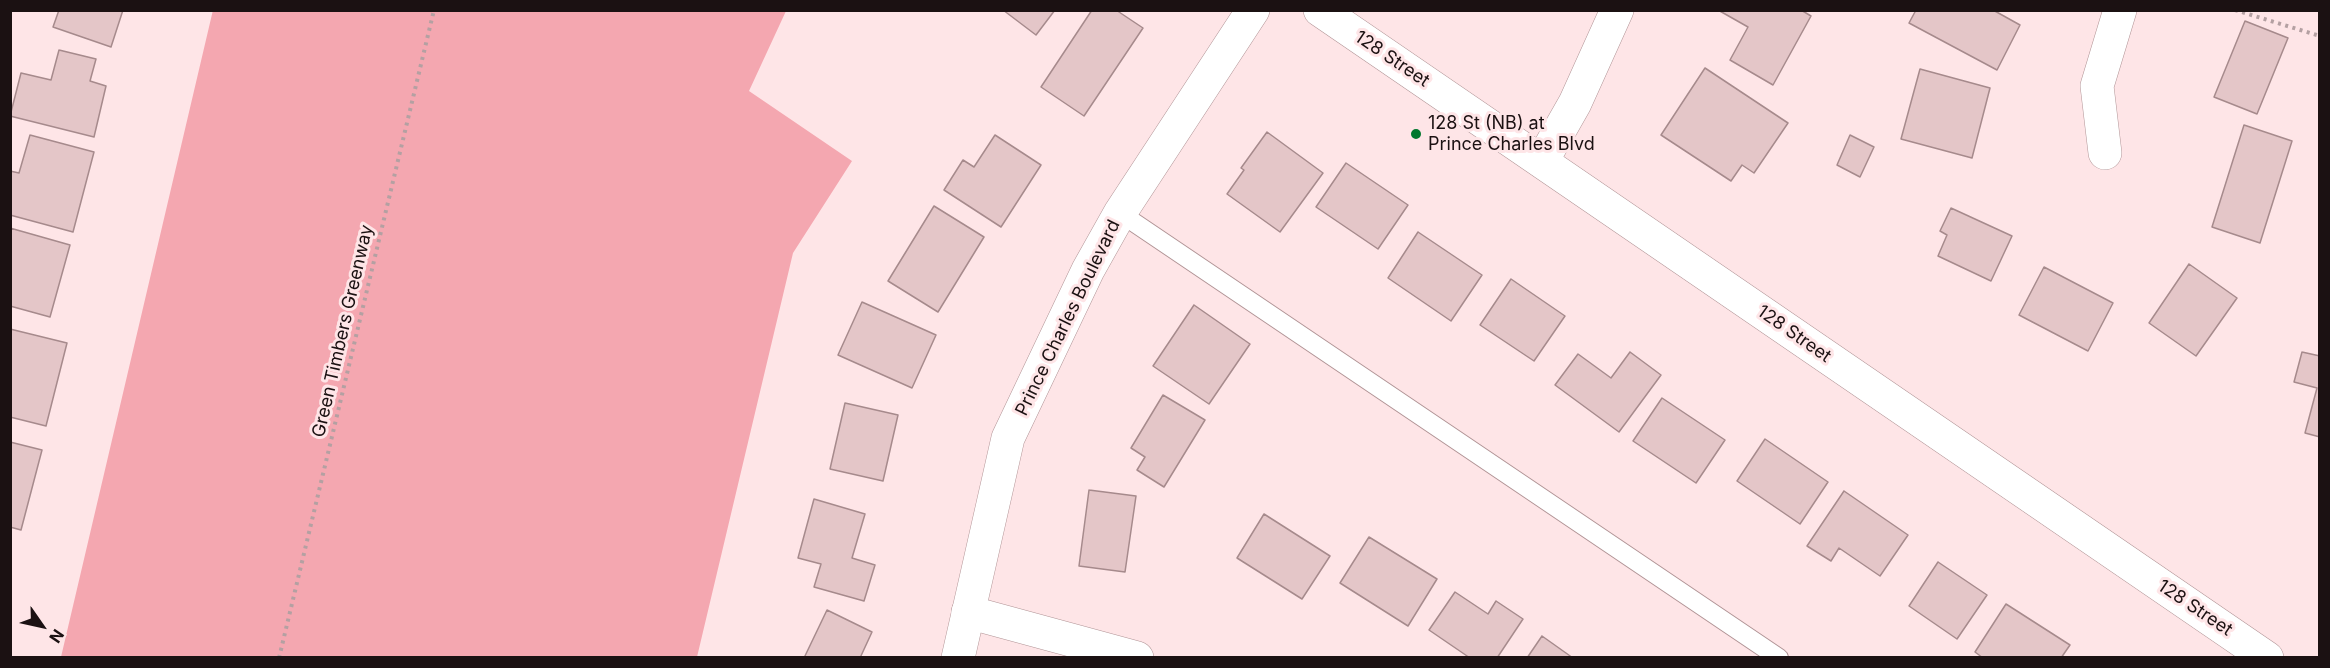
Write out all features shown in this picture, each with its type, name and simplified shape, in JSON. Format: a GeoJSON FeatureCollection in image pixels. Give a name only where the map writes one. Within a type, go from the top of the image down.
{"type":"FeatureCollection","features":[{"type":"Feature","properties":{"kind":"street","name":"Prince Charles Boulevard"},"geometry":{"type":"LineString","coordinates":[[958,657],[1008,438],[1088,270],[1120,213],[1252,10]]}},
{"type":"Feature","properties":{"kind":"street","name":"128 Street"},"geometry":{"type":"LineString","coordinates":[[1320,10],[2267,657]]}},
{"type":"Feature","properties":{"kind":"street"},"geometry":{"type":"LineString","coordinates":[[1542,160],[1575,103],[1617,10]]}},
{"type":"Feature","properties":{"kind":"street"},"geometry":{"type":"LineString","coordinates":[[2105,153],[2097,86],[2120,10]]}},
{"type":"Feature","properties":{"kind":"street"},"geometry":{"type":"LineString","coordinates":[[968,612],[1137,657]]}},
{"type":"Feature","properties":{"kind":"lane"},"geometry":{"type":"LineString","coordinates":[[1120,213],[1779,657]]}},
{"type":"Feature","properties":{"kind":"path","name":"Green Timbers Greenway"},"geometry":{"type":"LineString","coordinates":[[279,657],[434,10]]}},
{"type":"Feature","properties":{"kind":"path"},"geometry":{"type":"LineString","coordinates":[[2235,10],[2319,36]]}},
{"type":"Feature","properties":{"kind":"shaded area"},"geometry":{"type":"Polygon","coordinates":[[[213,10],[786,11],[749,91],[852,161],[793,253],[697,657],[61,657],[213,10]]]}},
{"type":"Feature","properties":{"kind":"building"},"geometry":{"type":"Polygon","coordinates":[[[59,10],[123,10],[111,47],[53,27],[59,10]]]}},
{"type":"Feature","properties":{"kind":"building"},"geometry":{"type":"Polygon","coordinates":[[[1003,10],[1055,10],[1036,35],[1003,10]]]}},
{"type":"Feature","properties":{"kind":"building"},"geometry":{"type":"Polygon","coordinates":[[[1092,10],[1116,10],[1143,28],[1084,116],[1041,87],[1092,10]]]}},
{"type":"Feature","properties":{"kind":"building"},"geometry":{"type":"Polygon","coordinates":[[[1718,10],[1801,10],[1811,16],[1773,85],[1730,60],[1748,27],[1718,10]]]}},
{"type":"Feature","properties":{"kind":"building"},"geometry":{"type":"Polygon","coordinates":[[[1916,10],[1993,10],[2020,25],[1997,70],[1909,23],[1916,10]]]}},
{"type":"Feature","properties":{"kind":"building"},"geometry":{"type":"Polygon","coordinates":[[[2245,21],[2288,38],[2257,114],[2214,97],[2245,21]]]}},
{"type":"Feature","properties":{"kind":"building"},"geometry":{"type":"Polygon","coordinates":[[[59,50],[96,59],[90,81],[106,86],[94,137],[10,116],[21,73],[51,80],[59,50]]]}},
{"type":"Feature","properties":{"kind":"building"},"geometry":{"type":"Polygon","coordinates":[[[1705,68],[1788,123],[1754,173],[1742,165],[1731,181],[1661,135],[1705,68]]]}},
{"type":"Feature","properties":{"kind":"building"},"geometry":{"type":"Polygon","coordinates":[[[1920,69],[1990,88],[1972,158],[1901,139],[1920,69]]]}},
{"type":"Feature","properties":{"kind":"building"},"geometry":{"type":"Polygon","coordinates":[[[2244,125],[2292,141],[2260,243],[2212,227],[2244,125]]]}},
{"type":"Feature","properties":{"kind":"building"},"geometry":{"type":"Polygon","coordinates":[[[1267,132],[1323,173],[1280,232],[1227,194],[1244,170],[1241,168],[1267,132]]]}},
{"type":"Feature","properties":{"kind":"building"},"geometry":{"type":"Polygon","coordinates":[[[30,135],[94,152],[73,232],[10,215],[10,171],[19,173],[30,135]]]}},
{"type":"Feature","properties":{"kind":"building"},"geometry":{"type":"Polygon","coordinates":[[[995,135],[1041,165],[1001,227],[944,190],[963,160],[974,167],[995,135]]]}},
{"type":"Feature","properties":{"kind":"building"},"geometry":{"type":"Polygon","coordinates":[[[1850,135],[1874,147],[1860,177],[1837,165],[1850,135]]]}},
{"type":"Feature","properties":{"kind":"building"},"geometry":{"type":"Polygon","coordinates":[[[1346,163],[1408,205],[1378,249],[1316,207],[1346,163]]]}},
{"type":"Feature","properties":{"kind":"building"},"geometry":{"type":"Polygon","coordinates":[[[934,206],[984,237],[938,312],[888,281],[934,206]]]}},
{"type":"Feature","properties":{"kind":"building"},"geometry":{"type":"Polygon","coordinates":[[[1951,208],[2012,236],[1991,281],[1938,256],[1947,235],[1940,231],[1951,208]]]}},
{"type":"Feature","properties":{"kind":"building"},"geometry":{"type":"Polygon","coordinates":[[[10,228],[70,245],[50,317],[10,306],[10,228]]]}},
{"type":"Feature","properties":{"kind":"building"},"geometry":{"type":"Polygon","coordinates":[[[1418,232],[1482,275],[1451,321],[1388,278],[1418,232]]]}},
{"type":"Feature","properties":{"kind":"building"},"geometry":{"type":"Polygon","coordinates":[[[2189,264],[2237,298],[2196,356],[2149,323],[2189,264]]]}},
{"type":"Feature","properties":{"kind":"building"},"geometry":{"type":"Polygon","coordinates":[[[2044,267],[2113,303],[2088,351],[2019,315],[2044,267]]]}},
{"type":"Feature","properties":{"kind":"building"},"geometry":{"type":"Polygon","coordinates":[[[1511,279],[1565,316],[1534,361],[1480,325],[1511,279]]]}},
{"type":"Feature","properties":{"kind":"building"},"geometry":{"type":"Polygon","coordinates":[[[862,302],[936,335],[912,388],[838,355],[862,302]]]}},
{"type":"Feature","properties":{"kind":"building"},"geometry":{"type":"Polygon","coordinates":[[[1194,305],[1250,344],[1209,404],[1153,366],[1194,305]]]}},
{"type":"Feature","properties":{"kind":"building"},"geometry":{"type":"Polygon","coordinates":[[[10,329],[67,343],[46,426],[10,417],[10,329]]]}},
{"type":"Feature","properties":{"kind":"building"},"geometry":{"type":"Polygon","coordinates":[[[1630,352],[1661,375],[1619,432],[1555,385],[1578,354],[1611,378],[1630,352]]]}},
{"type":"Feature","properties":{"kind":"building"},"geometry":{"type":"Polygon","coordinates":[[[2302,352],[2320,356],[2320,437],[2305,433],[2317,388],[2294,382],[2302,352]]]}},
{"type":"Feature","properties":{"kind":"building"},"geometry":{"type":"Polygon","coordinates":[[[1163,395],[1205,420],[1164,487],[1137,470],[1145,457],[1131,448],[1163,395]]]}},
{"type":"Feature","properties":{"kind":"building"},"geometry":{"type":"Polygon","coordinates":[[[1662,398],[1725,440],[1696,483],[1633,441],[1662,398]]]}},
{"type":"Feature","properties":{"kind":"building"},"geometry":{"type":"Polygon","coordinates":[[[845,403],[898,415],[883,481],[830,469],[845,403]]]}},
{"type":"Feature","properties":{"kind":"building"},"geometry":{"type":"Polygon","coordinates":[[[1765,439],[1828,482],[1800,524],[1737,481],[1765,439]]]}},
{"type":"Feature","properties":{"kind":"building"},"geometry":{"type":"Polygon","coordinates":[[[10,442],[42,450],[21,530],[10,527],[10,442]]]}},
{"type":"Feature","properties":{"kind":"building"},"geometry":{"type":"Polygon","coordinates":[[[1089,490],[1136,496],[1125,572],[1079,566],[1089,490]]]}},
{"type":"Feature","properties":{"kind":"building"},"geometry":{"type":"Polygon","coordinates":[[[1844,491],[1908,535],[1880,576],[1839,548],[1831,561],[1807,546],[1844,491]]]}},
{"type":"Feature","properties":{"kind":"building"},"geometry":{"type":"Polygon","coordinates":[[[814,499],[865,514],[852,558],[875,565],[864,601],[814,587],[821,564],[798,558],[814,499]]]}},
{"type":"Feature","properties":{"kind":"building"},"geometry":{"type":"Polygon","coordinates":[[[1264,514],[1330,556],[1302,599],[1237,558],[1264,514]]]}},
{"type":"Feature","properties":{"kind":"building"},"geometry":{"type":"Polygon","coordinates":[[[1369,537],[1437,579],[1408,626],[1340,583],[1369,537]]]}},
{"type":"Feature","properties":{"kind":"building"},"geometry":{"type":"Polygon","coordinates":[[[1938,562],[1987,595],[1957,639],[1909,606],[1938,562]]]}},
{"type":"Feature","properties":{"kind":"building"},"geometry":{"type":"Polygon","coordinates":[[[1455,592],[1488,614],[1496,601],[1523,619],[1497,658],[1470,658],[1429,630],[1455,592]]]}},
{"type":"Feature","properties":{"kind":"building"},"geometry":{"type":"Polygon","coordinates":[[[2006,604],[2070,645],[2061,658],[1983,658],[1975,652],[2006,604]]]}},
{"type":"Feature","properties":{"kind":"building"},"geometry":{"type":"Polygon","coordinates":[[[827,610],[872,632],[860,658],[804,658],[827,610]]]}},
{"type":"Feature","properties":{"kind":"building"},"geometry":{"type":"Polygon","coordinates":[[[1542,636],[1573,658],[1527,658],[1542,636]]]}},
{"type":"Feature","properties":{"kind":"place","name":"128 St (NB) at Prince Charles Blvd"},"geometry":{"type":"Point","coordinates":[1416,134]}}]}
